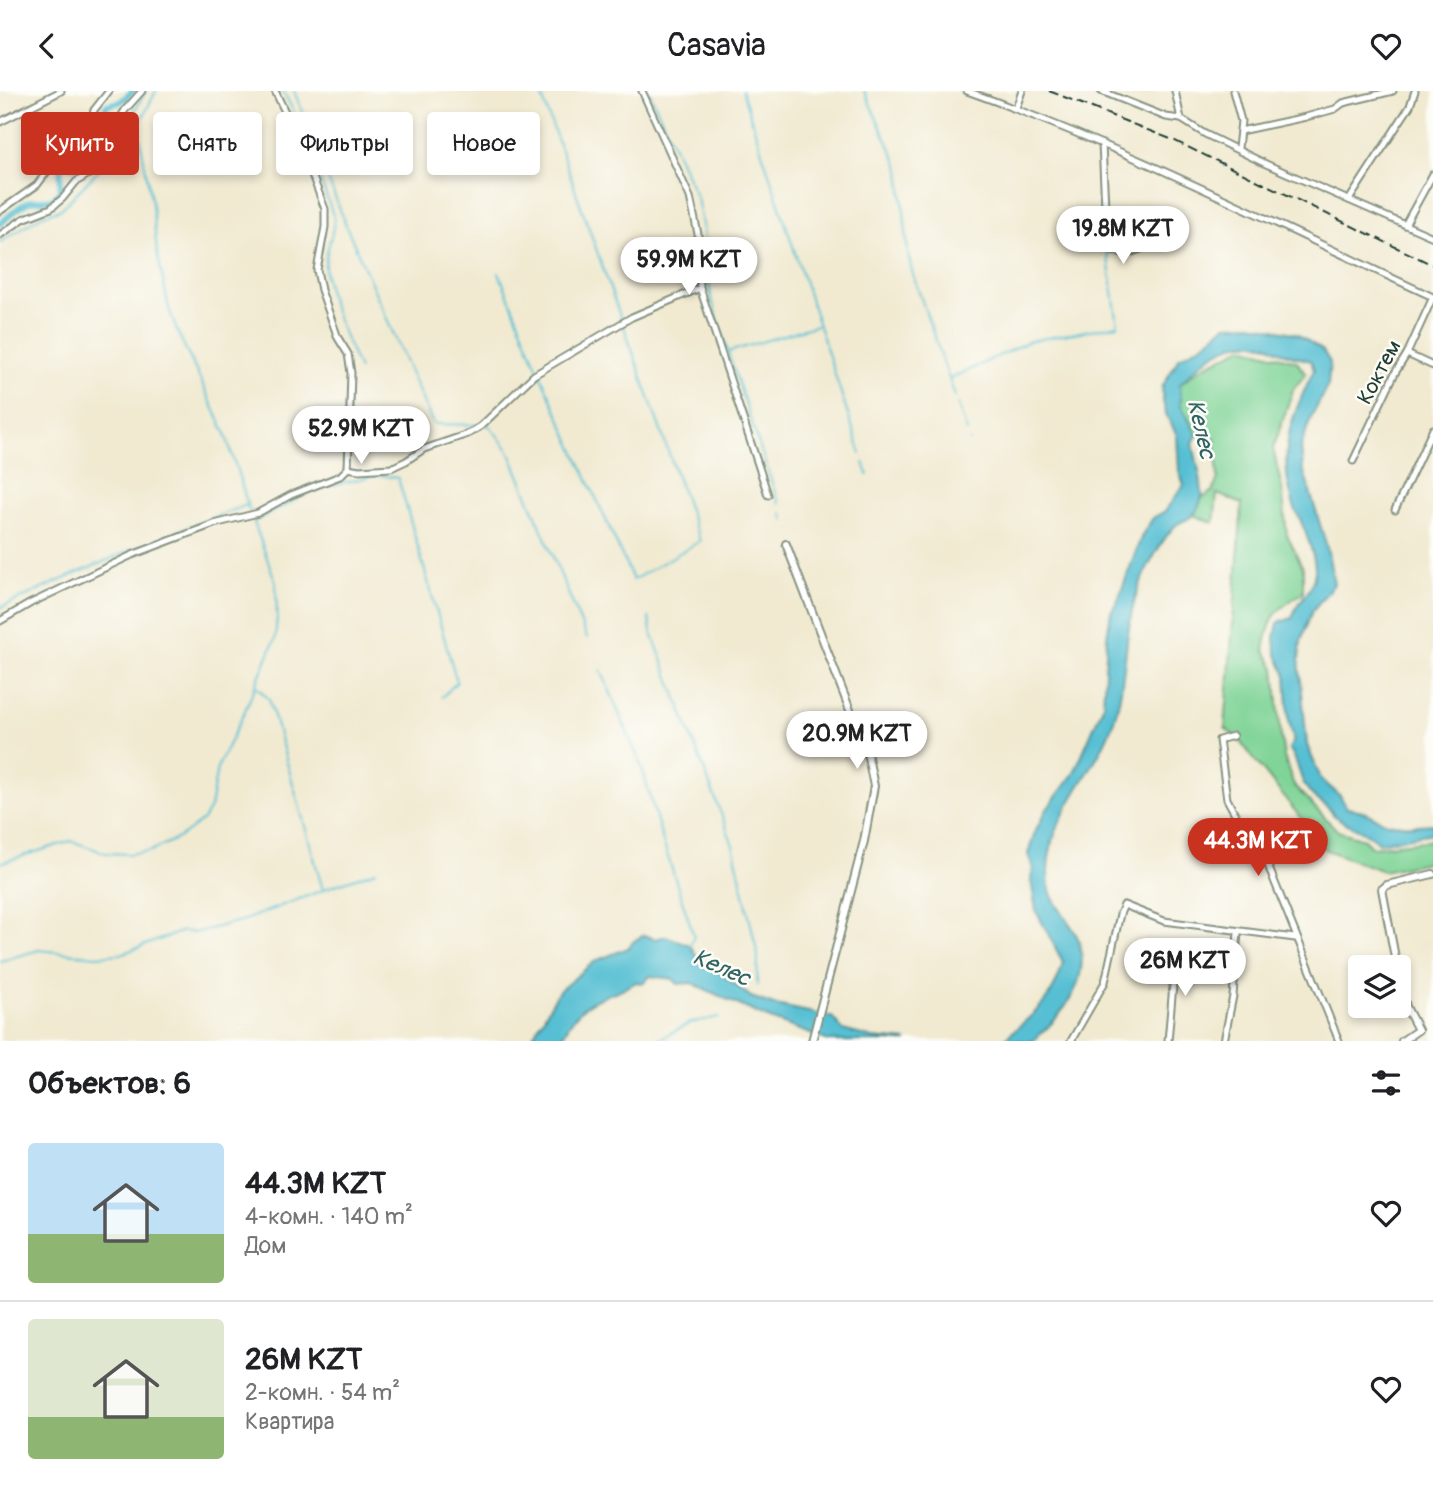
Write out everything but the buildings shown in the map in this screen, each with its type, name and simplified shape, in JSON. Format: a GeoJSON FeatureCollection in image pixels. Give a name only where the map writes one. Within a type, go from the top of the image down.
{"type":"FeatureCollection","features":[{"type":"Feature","properties":{"kind":"street"},"geometry":{"type":"LineString","coordinates":[[0,122],[61,91]]}},
{"type":"Feature","properties":{"kind":"street"},"geometry":{"type":"LineString","coordinates":[[0,211],[37,185],[55,161],[82,150],[88,142],[94,110],[109,91]]}},
{"type":"Feature","properties":{"kind":"street"},"geometry":{"type":"LineString","coordinates":[[0,235],[23,219],[51,208],[76,182],[89,174],[102,157],[125,110],[142,91]]}},
{"type":"Feature","properties":{"kind":"street"},"geometry":{"type":"LineString","coordinates":[[0,621],[31,603],[132,555],[241,515],[258,513],[291,495],[340,476],[348,468],[351,373],[348,354],[333,326],[317,270],[325,227],[325,209],[299,141],[275,91]]}},
{"type":"Feature","properties":{"kind":"street"},"geometry":{"type":"LineString","coordinates":[[642,91],[690,197],[698,234],[700,288],[768,495]]}},
{"type":"Feature","properties":{"kind":"street"},"geometry":{"type":"LineString","coordinates":[[967,91],[1102,144],[1220,195],[1433,297]]}},
{"type":"Feature","properties":{"kind":"street"},"geometry":{"type":"LineString","coordinates":[[1016,109],[1022,91]]}},
{"type":"Feature","properties":{"kind":"street"},"geometry":{"type":"LineString","coordinates":[[1101,91],[1166,117],[1181,119],[1266,164],[1433,237]]}},
{"type":"Feature","properties":{"kind":"street"},"geometry":{"type":"LineString","coordinates":[[1175,91],[1181,119]]}},
{"type":"Feature","properties":{"kind":"street"},"geometry":{"type":"LineString","coordinates":[[1233,91],[1239,111],[1238,148]]}},
{"type":"Feature","properties":{"kind":"street"},"geometry":{"type":"LineString","coordinates":[[1240,131],[1306,117],[1335,109],[1343,103],[1393,91]]}},
{"type":"Feature","properties":{"kind":"street"},"geometry":{"type":"LineString","coordinates":[[1349,201],[1410,106],[1415,91]]}},
{"type":"Feature","properties":{"kind":"street"},"geometry":{"type":"LineString","coordinates":[[1102,144],[1105,207],[1112,249],[1126,254],[1141,249],[1143,218]]}},
{"type":"Feature","properties":{"kind":"street"},"geometry":{"type":"LineString","coordinates":[[1405,225],[1433,174]]}},
{"type":"Feature","properties":{"kind":"street"},"geometry":{"type":"LineString","coordinates":[[1105,207],[1118,213]]}},
{"type":"Feature","properties":{"kind":"street"},"geometry":{"type":"LineString","coordinates":[[348,468],[359,471],[391,468],[424,449],[468,434],[481,426],[534,375],[632,317],[700,288]]}},
{"type":"Feature","properties":{"kind":"street","name":"Коктем"},"geometry":{"type":"LineString","coordinates":[[1353,461],[1433,297]]}},
{"type":"Feature","properties":{"kind":"street"},"geometry":{"type":"LineString","coordinates":[[1407,354],[1433,366]]}},
{"type":"Feature","properties":{"kind":"street"},"geometry":{"type":"LineString","coordinates":[[1395,510],[1433,429]]}},
{"type":"Feature","properties":{"kind":"street"},"geometry":{"type":"LineString","coordinates":[[786,544],[869,757],[874,786],[864,841],[813,1041]]}},
{"type":"Feature","properties":{"kind":"street"},"geometry":{"type":"LineString","coordinates":[[1233,736],[1219,740],[1227,799],[1267,863],[1295,938],[1339,1041]]}},
{"type":"Feature","properties":{"kind":"street"},"geometry":{"type":"LineString","coordinates":[[1395,955],[1382,889],[1387,884],[1433,874]]}},
{"type":"Feature","properties":{"kind":"street"},"geometry":{"type":"LineString","coordinates":[[1071,1041],[1105,982],[1124,905],[1164,922],[1295,938]]}},
{"type":"Feature","properties":{"kind":"street"},"geometry":{"type":"LineString","coordinates":[[1224,1041],[1233,996],[1238,932]]}},
{"type":"Feature","properties":{"kind":"street"},"geometry":{"type":"LineString","coordinates":[[1168,1041],[1176,952]]}},
{"type":"Feature","properties":{"kind":"street"},"geometry":{"type":"LineString","coordinates":[[1402,1041],[1418,1030],[1411,1018]]}},
{"type":"Feature","properties":{"kind":"green space"},"geometry":{"type":"Polygon","coordinates":[[[1243,347],[1296,361],[1306,373],[1293,390],[1273,449],[1282,488],[1287,535],[1303,568],[1303,593],[1274,616],[1264,650],[1275,668],[1284,757],[1294,786],[1338,831],[1364,839],[1372,847],[1433,840],[1433,861],[1383,871],[1326,850],[1239,740],[1225,728],[1242,504],[1217,494],[1214,523],[1193,515],[1202,498],[1213,491],[1218,478],[1215,438],[1197,435],[1181,406],[1180,384],[1199,369],[1243,347]]]}},
{"type":"Feature","properties":{"kind":"water","name":"Келес"},"geometry":{"type":"Polygon","coordinates":[[[1252,324],[1297,334],[1322,350],[1330,362],[1328,385],[1311,418],[1301,446],[1303,469],[1327,547],[1334,584],[1312,611],[1301,641],[1299,660],[1307,745],[1321,779],[1340,796],[1347,808],[1394,824],[1433,824],[1433,833],[1379,843],[1334,816],[1313,796],[1289,748],[1293,743],[1293,736],[1289,721],[1286,675],[1276,653],[1275,637],[1278,623],[1292,618],[1314,579],[1315,571],[1314,558],[1291,495],[1286,461],[1294,416],[1314,370],[1311,361],[1267,345],[1252,342],[1228,347],[1208,358],[1180,384],[1181,406],[1197,435],[1193,443],[1202,496],[1194,514],[1177,524],[1166,536],[1144,575],[1132,610],[1114,720],[1099,753],[1063,815],[1051,848],[1048,875],[1051,895],[1074,930],[1082,956],[1077,984],[1054,1021],[1033,1041],[1002,1041],[1040,1007],[1059,976],[1063,962],[1036,911],[1031,879],[1033,868],[1028,854],[1035,832],[1047,809],[1074,773],[1103,706],[1111,612],[1142,535],[1153,518],[1165,511],[1184,485],[1179,471],[1177,435],[1167,417],[1162,387],[1179,358],[1206,342],[1226,325],[1252,324]]]}},
{"type":"Feature","properties":{"kind":"water","name":"Келес"},"geometry":{"type":"Polygon","coordinates":[[[644,935],[654,939],[666,936],[690,945],[703,967],[713,967],[751,997],[832,1017],[843,1030],[873,1038],[907,1041],[829,1041],[765,1017],[692,983],[678,984],[673,979],[650,976],[644,983],[636,982],[586,1006],[574,1018],[560,1041],[530,1041],[559,991],[595,961],[628,948],[644,935]]]}},
{"type":"Feature","properties":{"kind":"waterway"},"geometry":{"type":"LineString","coordinates":[[0,224],[28,202],[56,197],[60,188],[61,167],[69,165],[79,169],[91,160],[107,105],[120,102],[133,91]]}},
{"type":"Feature","properties":{"kind":"waterway"},"geometry":{"type":"LineString","coordinates":[[0,242],[41,216],[61,209],[102,167],[146,91]]}},
{"type":"Feature","properties":{"kind":"waterway"},"geometry":{"type":"LineString","coordinates":[[156,91],[140,123],[140,138],[152,204],[157,252],[169,309],[225,432],[250,512]]}},
{"type":"Feature","properties":{"kind":"waterway"},"geometry":{"type":"LineString","coordinates":[[283,91],[301,126],[334,218],[325,260],[328,291],[359,370]]}},
{"type":"Feature","properties":{"kind":"waterway"},"geometry":{"type":"LineString","coordinates":[[294,91],[347,228],[433,424],[477,425]]}},
{"type":"Feature","properties":{"kind":"waterway"},"geometry":{"type":"LineString","coordinates":[[540,91],[700,541],[633,580],[540,374]]}},
{"type":"Feature","properties":{"kind":"waterway"},"geometry":{"type":"LineString","coordinates":[[649,91],[697,198],[711,297],[728,352],[817,325]]}},
{"type":"Feature","properties":{"kind":"waterway"},"geometry":{"type":"LineString","coordinates":[[742,91],[861,454]]}},
{"type":"Feature","properties":{"kind":"waterway"},"geometry":{"type":"LineString","coordinates":[[864,91],[900,169],[908,254],[913,275],[955,396]]}},
{"type":"Feature","properties":{"kind":"waterway"},"geometry":{"type":"LineString","coordinates":[[950,379],[1030,341],[1118,325],[1102,219]]}},
{"type":"Feature","properties":{"kind":"waterway"},"geometry":{"type":"LineString","coordinates":[[499,273],[538,369]]}},
{"type":"Feature","properties":{"kind":"waterway"},"geometry":{"type":"LineString","coordinates":[[728,353],[779,504]]}},
{"type":"Feature","properties":{"kind":"waterway"},"geometry":{"type":"LineString","coordinates":[[958,404],[967,432]]}},
{"type":"Feature","properties":{"kind":"waterway"},"geometry":{"type":"LineString","coordinates":[[486,425],[490,426],[509,451],[587,638]]}},
{"type":"Feature","properties":{"kind":"waterway"},"geometry":{"type":"LineString","coordinates":[[864,462],[868,475]]}},
{"type":"Feature","properties":{"kind":"waterway"},"geometry":{"type":"LineString","coordinates":[[255,521],[318,488],[379,475],[398,478],[457,682],[442,697]]}},
{"type":"Feature","properties":{"kind":"waterway"},"geometry":{"type":"LineString","coordinates":[[0,608],[122,554],[247,505]]}},
{"type":"Feature","properties":{"kind":"waterway"},"geometry":{"type":"LineString","coordinates":[[782,513],[785,521]]}},
{"type":"Feature","properties":{"kind":"waterway"},"geometry":{"type":"LineString","coordinates":[[0,863],[71,841],[106,853],[151,851],[180,837],[203,820],[210,808],[217,768],[275,639],[276,583],[252,517]]}},
{"type":"Feature","properties":{"kind":"waterway"},"geometry":{"type":"LineString","coordinates":[[649,618],[651,631],[733,845],[758,956],[757,986]]}},
{"type":"Feature","properties":{"kind":"waterway"},"geometry":{"type":"LineString","coordinates":[[601,670],[642,768],[694,936],[690,946]]}},
{"type":"Feature","properties":{"kind":"waterway"},"geometry":{"type":"LineString","coordinates":[[0,961],[39,950],[96,956],[121,954],[183,931],[194,933],[244,920],[323,890],[269,699],[256,686]]}},
{"type":"Feature","properties":{"kind":"waterway"},"geometry":{"type":"LineString","coordinates":[[324,889],[376,871]]}},
{"type":"Feature","properties":{"kind":"waterway"},"geometry":{"type":"LineString","coordinates":[[655,1041],[691,1023],[719,1017]]}},
{"type":"Feature","properties":{"kind":"railway"},"geometry":{"type":"LineString","coordinates":[[1049,91],[1173,140],[1433,265]]}}]}
